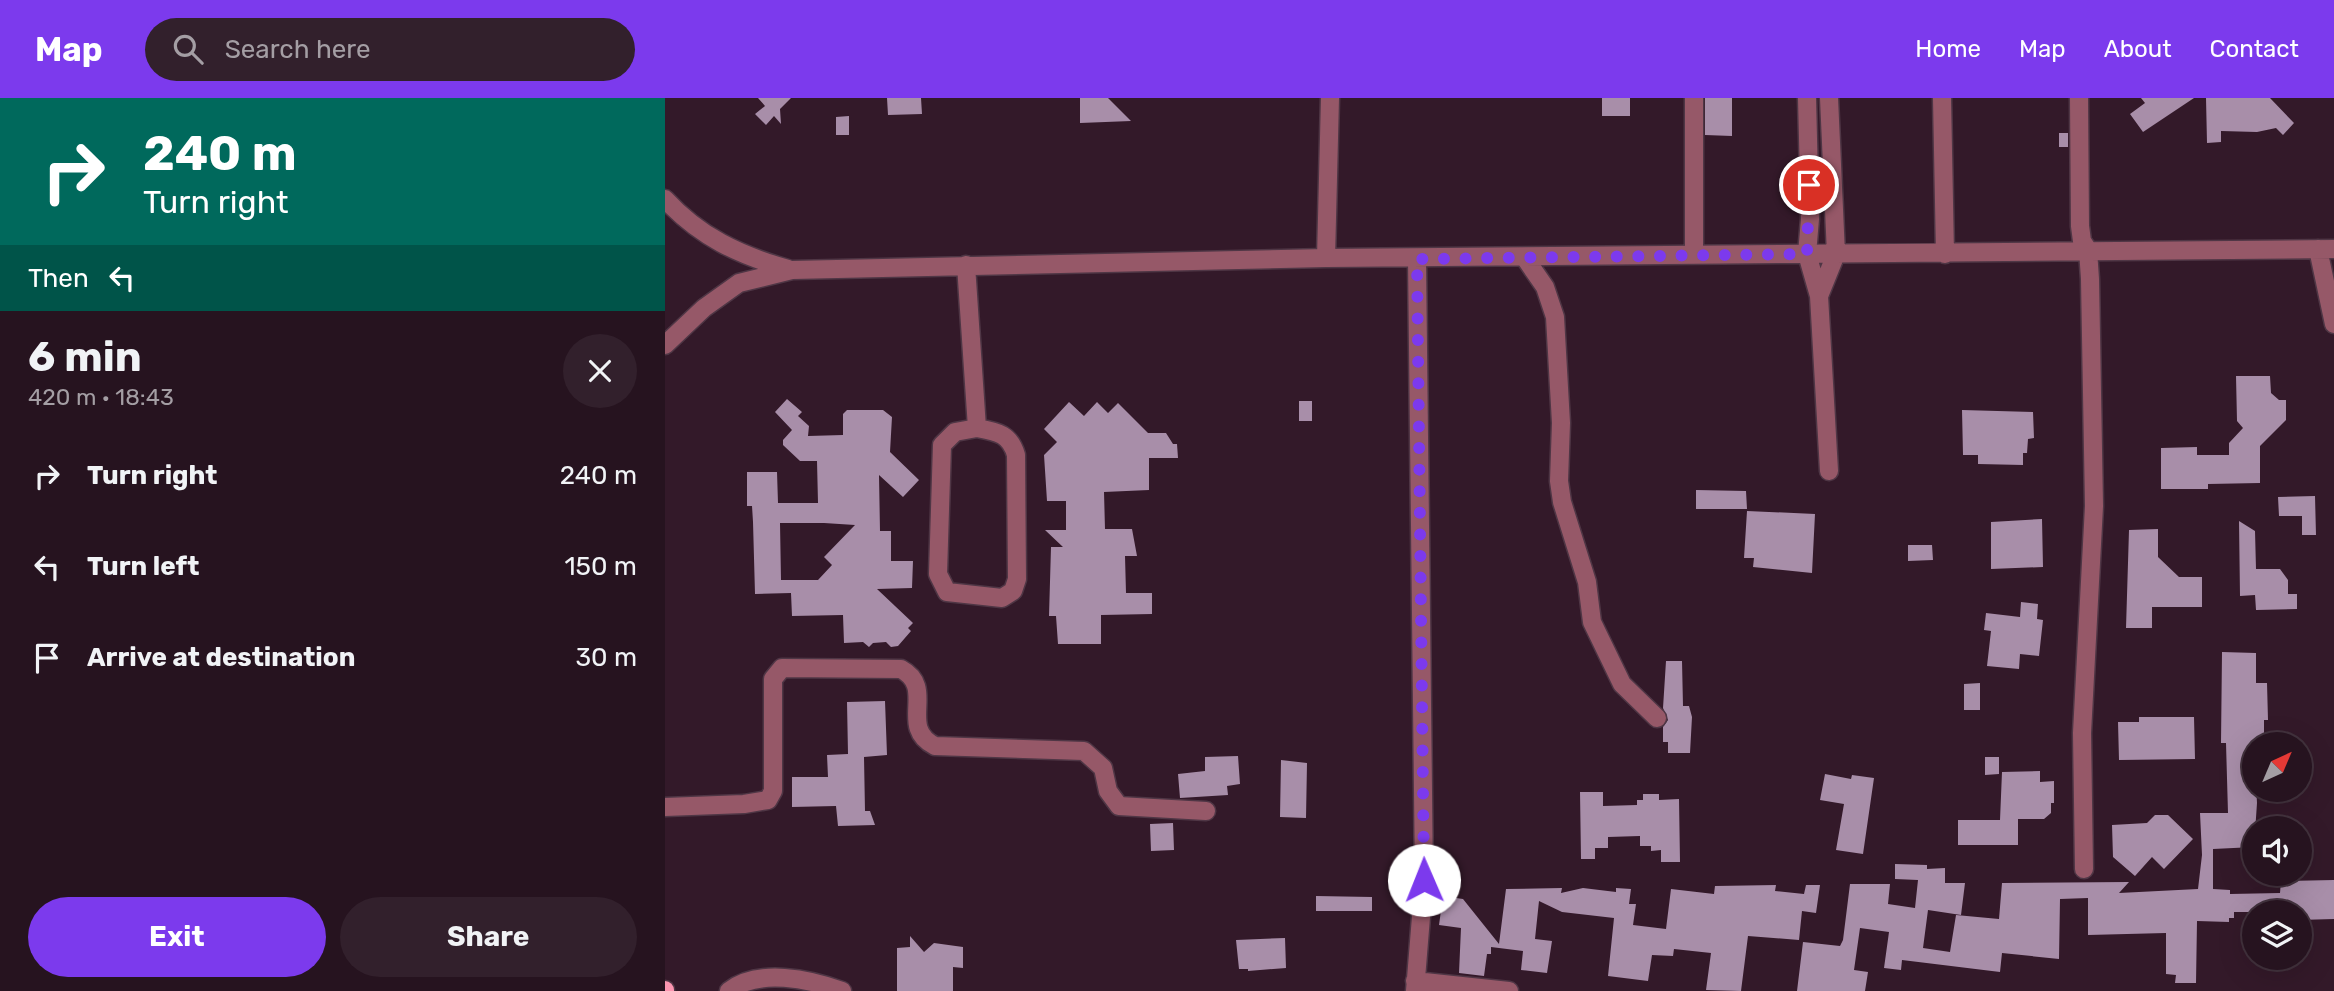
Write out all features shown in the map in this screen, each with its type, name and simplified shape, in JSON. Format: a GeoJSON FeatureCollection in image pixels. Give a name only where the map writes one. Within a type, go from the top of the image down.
{"type":"FeatureCollection","features":[{"type":"Feature","properties":{"kind":"street"},"geometry":{"type":"LineString","coordinates":[[1326,258],[1330,98]]}},
{"type":"Feature","properties":{"kind":"street"},"geometry":{"type":"LineString","coordinates":[[1694,98],[1695,253]]}},
{"type":"Feature","properties":{"kind":"street"},"geometry":{"type":"LineString","coordinates":[[1807,98],[1811,219],[1807,254],[1819,296],[1829,471]]}},
{"type":"Feature","properties":{"kind":"street"},"geometry":{"type":"LineString","coordinates":[[1819,296],[1836,254],[1829,98]]}},
{"type":"Feature","properties":{"kind":"street"},"geometry":{"type":"LineString","coordinates":[[1942,98],[1945,254]]}},
{"type":"Feature","properties":{"kind":"street"},"geometry":{"type":"LineString","coordinates":[[2078,98],[2080,226],[2082,241],[2088,250],[2094,506],[2082,733],[2084,869]]}},
{"type":"Feature","properties":{"kind":"street"},"geometry":{"type":"LineString","coordinates":[[665,199],[702,233],[722,246],[750,258],[792,270]]}},
{"type":"Feature","properties":{"kind":"street"},"geometry":{"type":"LineString","coordinates":[[665,345],[704,308],[739,283],[792,270],[1695,253],[1945,254],[2088,250],[2326,249],[2334,324]]}},
{"type":"Feature","properties":{"kind":"street"},"geometry":{"type":"LineString","coordinates":[[1525,258],[1545,287],[1555,317],[1561,423],[1559,481],[1562,502],[1587,582],[1592,622],[1622,684],[1657,719]]}},
{"type":"Feature","properties":{"kind":"street"},"geometry":{"type":"LineString","coordinates":[[1417,259],[1424,887],[1415,986],[1509,991]]}},
{"type":"Feature","properties":{"kind":"street"},"geometry":{"type":"LineString","coordinates":[[966,265],[977,428]]}},
{"type":"Feature","properties":{"kind":"street"},"geometry":{"type":"LineString","coordinates":[[977,428],[1006,436],[1013,443],[1016,455],[1017,579],[1013,591],[1002,598],[947,592],[939,573],[942,445],[955,432],[977,428]]}},
{"type":"Feature","properties":{"kind":"street"},"geometry":{"type":"LineString","coordinates":[[665,807],[744,804],[768,800],[773,790],[773,679],[782,668],[901,670],[912,676],[918,685],[917,726],[921,737],[935,746],[1084,751],[1103,768],[1108,791],[1119,806],[1206,811]]}},
{"type":"Feature","properties":{"kind":"street"},"geometry":{"type":"LineString","coordinates":[[729,991],[755,978],[821,983],[842,991]]}},
{"type":"Feature","properties":{"kind":"building"},"geometry":{"type":"Polygon","coordinates":[[[758,98],[791,98],[780,109],[781,124],[774,116],[766,125],[755,114],[765,106],[758,98]]]}},
{"type":"Feature","properties":{"kind":"building"},"geometry":{"type":"Polygon","coordinates":[[[887,98],[921,98],[922,114],[888,115],[887,98]]]}},
{"type":"Feature","properties":{"kind":"building"},"geometry":{"type":"Polygon","coordinates":[[[1080,98],[1108,98],[1131,121],[1080,123],[1080,98]]]}},
{"type":"Feature","properties":{"kind":"building"},"geometry":{"type":"Polygon","coordinates":[[[1602,98],[1630,98],[1630,116],[1602,116],[1602,98]]]}},
{"type":"Feature","properties":{"kind":"building"},"geometry":{"type":"Polygon","coordinates":[[[1705,98],[1732,98],[1732,136],[1705,135],[1705,98]]]}},
{"type":"Feature","properties":{"kind":"building"},"geometry":{"type":"Polygon","coordinates":[[[2141,98],[2194,98],[2143,132],[2130,114],[2145,103],[2141,98]]]}},
{"type":"Feature","properties":{"kind":"building"},"geometry":{"type":"Polygon","coordinates":[[[2206,98],[2270,98],[2294,123],[2283,135],[2276,128],[2257,132],[2221,131],[2221,142],[2207,143],[2206,98]]]}},
{"type":"Feature","properties":{"kind":"building"},"geometry":{"type":"Polygon","coordinates":[[[849,116],[849,135],[836,135],[836,117],[849,116]]]}},
{"type":"Feature","properties":{"kind":"building"},"geometry":{"type":"Polygon","coordinates":[[[2059,133],[2068,133],[2068,147],[2059,147],[2059,133]]]}},
{"type":"Feature","properties":{"kind":"building"},"geometry":{"type":"Polygon","coordinates":[[[2236,376],[2270,376],[2271,393],[2279,400],[2286,400],[2286,420],[2260,446],[2260,483],[2208,484],[2208,489],[2161,489],[2161,448],[2197,447],[2197,455],[2229,455],[2229,443],[2243,428],[2237,421],[2236,376]]]}},
{"type":"Feature","properties":{"kind":"building"},"geometry":{"type":"Polygon","coordinates":[[[787,399],[802,412],[798,416],[809,426],[808,436],[843,435],[843,414],[847,410],[883,410],[892,417],[890,452],[919,480],[903,497],[879,475],[880,531],[891,531],[891,561],[913,561],[912,588],[877,589],[913,623],[908,628],[911,631],[898,646],[891,647],[886,642],[873,643],[869,647],[863,642],[844,643],[843,615],[792,616],[791,593],[755,594],[752,506],[747,506],[747,472],[777,472],[778,503],[818,503],[817,461],[800,461],[783,445],[783,440],[792,430],[775,412],[787,399]],[[780,523],[781,580],[818,580],[832,565],[824,557],[855,525],[780,523]]]}},
{"type":"Feature","properties":{"kind":"building"},"geometry":{"type":"Polygon","coordinates":[[[1299,401],[1312,401],[1312,421],[1299,421],[1299,401]]]}},
{"type":"Feature","properties":{"kind":"building"},"geometry":{"type":"Polygon","coordinates":[[[1069,402],[1084,416],[1097,402],[1108,413],[1118,403],[1148,433],[1166,433],[1173,444],[1177,444],[1178,458],[1149,458],[1149,490],[1104,492],[1105,529],[1132,529],[1137,556],[1125,556],[1126,593],[1152,593],[1152,614],[1101,615],[1101,644],[1058,644],[1056,616],[1049,616],[1051,547],[1063,547],[1045,530],[1066,530],[1066,501],[1047,501],[1044,455],[1057,442],[1044,429],[1069,402]]]}},
{"type":"Feature","properties":{"kind":"building"},"geometry":{"type":"Polygon","coordinates":[[[1962,410],[2033,412],[2034,438],[2028,439],[2027,453],[2023,453],[2023,465],[1978,464],[1978,455],[1963,455],[1962,410]]]}},
{"type":"Feature","properties":{"kind":"building"},"geometry":{"type":"Polygon","coordinates":[[[1696,490],[1746,491],[1747,509],[1696,509],[1696,490]]]}},
{"type":"Feature","properties":{"kind":"building"},"geometry":{"type":"Polygon","coordinates":[[[2315,496],[2316,535],[2302,535],[2302,516],[2279,516],[2278,497],[2315,496]]]}},
{"type":"Feature","properties":{"kind":"building"},"geometry":{"type":"Polygon","coordinates":[[[1747,511],[1815,514],[1812,573],[1753,567],[1754,558],[1744,558],[1747,511]]]}},
{"type":"Feature","properties":{"kind":"building"},"geometry":{"type":"Polygon","coordinates":[[[2042,519],[2043,567],[1991,569],[1991,522],[2042,519]]]}},
{"type":"Feature","properties":{"kind":"building"},"geometry":{"type":"Polygon","coordinates":[[[2239,521],[2255,531],[2256,569],[2280,569],[2288,580],[2288,594],[2297,594],[2297,609],[2256,610],[2255,595],[2240,596],[2239,521]]]}},
{"type":"Feature","properties":{"kind":"building"},"geometry":{"type":"Polygon","coordinates":[[[2158,529],[2158,557],[2179,577],[2202,577],[2202,607],[2152,607],[2152,628],[2126,628],[2129,530],[2158,529]]]}},
{"type":"Feature","properties":{"kind":"building"},"geometry":{"type":"Polygon","coordinates":[[[1908,545],[1932,545],[1933,560],[1908,561],[1908,545]]]}},
{"type":"Feature","properties":{"kind":"building"},"geometry":{"type":"Polygon","coordinates":[[[2021,602],[2038,604],[2037,619],[2043,620],[2039,656],[2020,654],[2019,669],[1987,666],[1991,631],[1984,630],[1986,613],[2020,617],[2021,602]]]}},
{"type":"Feature","properties":{"kind":"building"},"geometry":{"type":"Polygon","coordinates":[[[2222,652],[2256,653],[2256,683],[2267,683],[2268,720],[2264,720],[2264,732],[2242,732],[2242,802],[2257,802],[2256,816],[2242,816],[2242,848],[2213,849],[2213,889],[2230,890],[2230,894],[2280,893],[2281,886],[2312,886],[2312,880],[2334,880],[2334,919],[2312,920],[2312,900],[2242,900],[2242,912],[2234,912],[2234,918],[2229,918],[2229,922],[2197,921],[2196,983],[2175,983],[2176,975],[2166,974],[2166,933],[2088,935],[2088,898],[2060,899],[2059,959],[2002,953],[2000,972],[1902,960],[1901,970],[1884,968],[1889,932],[1860,928],[1854,970],[1868,972],[1865,991],[1797,991],[1803,942],[1840,946],[1843,940],[1850,884],[1890,884],[1888,904],[1915,908],[1918,880],[1895,879],[1895,864],[1927,865],[1927,869],[1945,868],[1945,883],[1965,883],[1961,915],[1928,910],[1923,948],[1950,952],[1956,915],[1999,919],[2002,883],[2129,882],[2119,893],[2198,889],[2202,855],[2200,813],[2228,813],[2226,743],[2221,743],[2222,652]]]}},
{"type":"Feature","properties":{"kind":"building"},"geometry":{"type":"Polygon","coordinates":[[[1666,661],[1682,661],[1683,706],[1689,706],[1692,717],[1690,753],[1668,753],[1668,742],[1663,742],[1663,727],[1668,720],[1663,708],[1666,661]]]}},
{"type":"Feature","properties":{"kind":"building"},"geometry":{"type":"Polygon","coordinates":[[[1980,683],[1980,710],[1964,710],[1964,684],[1980,683]]]}},
{"type":"Feature","properties":{"kind":"building"},"geometry":{"type":"Polygon","coordinates":[[[885,701],[887,755],[864,757],[865,811],[870,811],[875,825],[838,826],[836,806],[792,807],[792,777],[828,777],[827,755],[848,754],[847,702],[885,701]]]}},
{"type":"Feature","properties":{"kind":"building"},"geometry":{"type":"Polygon","coordinates":[[[2139,717],[2194,717],[2195,759],[2119,760],[2118,722],[2139,722],[2139,717]]]}},
{"type":"Feature","properties":{"kind":"building"},"geometry":{"type":"Polygon","coordinates":[[[1238,756],[1240,784],[1227,786],[1228,795],[1180,798],[1178,774],[1205,771],[1205,757],[1238,756]]]}},
{"type":"Feature","properties":{"kind":"building"},"geometry":{"type":"Polygon","coordinates":[[[1985,757],[1999,757],[1999,774],[1985,775],[1985,757]]]}},
{"type":"Feature","properties":{"kind":"building"},"geometry":{"type":"Polygon","coordinates":[[[1281,760],[1307,763],[1306,818],[1280,817],[1281,760]]]}},
{"type":"Feature","properties":{"kind":"building"},"geometry":{"type":"Polygon","coordinates":[[[2040,771],[2040,782],[2054,781],[2054,803],[2051,803],[2051,813],[2044,819],[2018,819],[2018,845],[1958,845],[1958,820],[2000,820],[2002,772],[2040,771]]]}},
{"type":"Feature","properties":{"kind":"building"},"geometry":{"type":"Polygon","coordinates":[[[1825,774],[1851,779],[1852,775],[1874,778],[1863,854],[1836,850],[1844,804],[1820,800],[1825,774]]]}},
{"type":"Feature","properties":{"kind":"building"},"geometry":{"type":"Polygon","coordinates":[[[1580,792],[1603,792],[1603,806],[1637,805],[1637,800],[1643,800],[1643,794],[1659,794],[1659,800],[1679,799],[1680,862],[1661,862],[1661,850],[1651,851],[1651,846],[1640,846],[1640,836],[1608,837],[1608,848],[1595,848],[1595,859],[1581,859],[1580,792]]]}},
{"type":"Feature","properties":{"kind":"building"},"geometry":{"type":"Polygon","coordinates":[[[2155,815],[2168,815],[2193,839],[2164,869],[2152,857],[2135,876],[2113,857],[2112,825],[2147,823],[2155,815]]]}},
{"type":"Feature","properties":{"kind":"building"},"geometry":{"type":"Polygon","coordinates":[[[1173,823],[1174,850],[1151,851],[1150,824],[1173,823]]]}},
{"type":"Feature","properties":{"kind":"building"},"geometry":{"type":"Polygon","coordinates":[[[1776,885],[1775,891],[1804,894],[1806,885],[1820,885],[1816,913],[1802,911],[1799,940],[1748,936],[1741,991],[1706,990],[1711,953],[1674,949],[1673,956],[1652,955],[1648,981],[1608,976],[1614,918],[1562,912],[1539,901],[1535,939],[1552,941],[1547,973],[1521,970],[1523,951],[1491,947],[1491,954],[1487,954],[1484,976],[1459,973],[1461,928],[1439,925],[1443,896],[1463,899],[1499,944],[1506,889],[1562,888],[1561,893],[1583,888],[1616,892],[1616,888],[1631,889],[1629,904],[1636,904],[1633,925],[1666,929],[1671,889],[1714,894],[1715,886],[1776,885]]]}},
{"type":"Feature","properties":{"kind":"building"},"geometry":{"type":"Polygon","coordinates":[[[1316,896],[1372,897],[1372,911],[1316,911],[1316,896]]]}},
{"type":"Feature","properties":{"kind":"building"},"geometry":{"type":"Polygon","coordinates":[[[910,936],[924,952],[934,943],[963,947],[963,968],[953,967],[953,991],[897,991],[897,948],[910,947],[910,936]]]}},
{"type":"Feature","properties":{"kind":"building"},"geometry":{"type":"Polygon","coordinates":[[[1285,938],[1286,968],[1248,971],[1239,969],[1236,940],[1285,938]]]}},
{"type":"Feature","properties":{"kind":"route"},"geometry":{"type":"LineString","coordinates":[[1424,880],[1417,259],[1695,253],[1807,254],[1811,219],[1809,185]]}}]}
